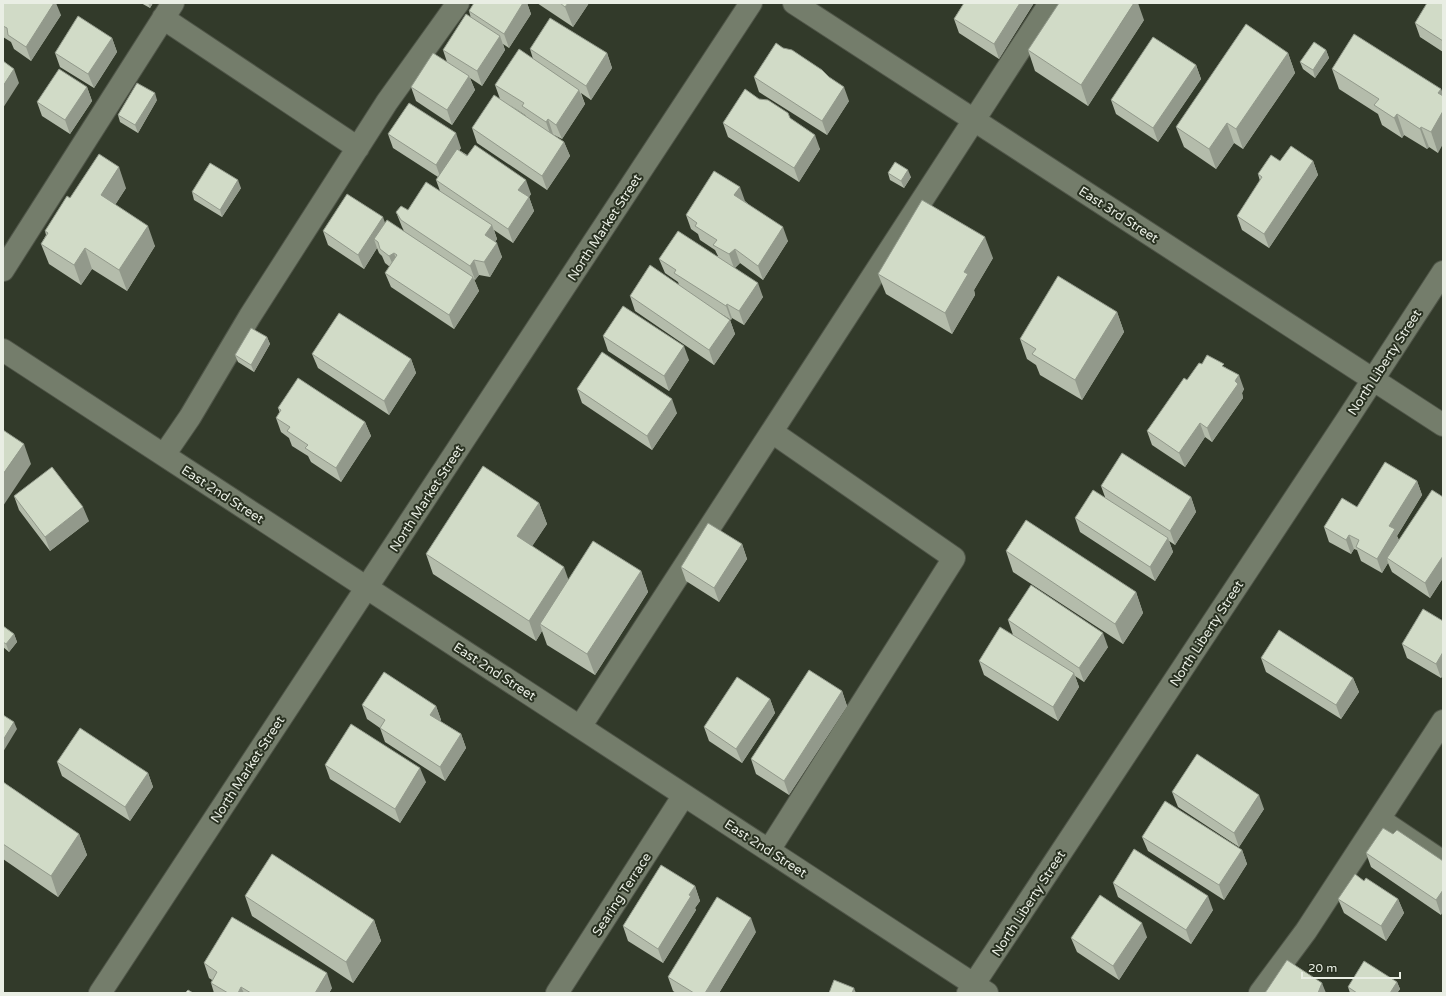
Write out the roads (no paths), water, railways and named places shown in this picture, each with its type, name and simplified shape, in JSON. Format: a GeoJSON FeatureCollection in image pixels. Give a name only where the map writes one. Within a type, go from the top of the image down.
{"type":"FeatureCollection","features":[{"type":"Feature","properties":{"kind":"street"},"geometry":{"type":"LineString","coordinates":[[164,455],[190,417],[250,316],[387,102],[458,3]]}},
{"type":"Feature","properties":{"kind":"street","name":"North Market Street"},"geometry":{"type":"LineString","coordinates":[[100,993],[751,3]]}},
{"type":"Feature","properties":{"kind":"street","name":"East 3rd Street"},"geometry":{"type":"LineString","coordinates":[[794,3],[1443,425]]}},
{"type":"Feature","properties":{"kind":"street"},"geometry":{"type":"LineString","coordinates":[[580,727],[1050,3]]}},
{"type":"Feature","properties":{"kind":"street"},"geometry":{"type":"LineString","coordinates":[[3,270],[168,10],[358,148]]}},
{"type":"Feature","properties":{"kind":"street","name":"North Liberty Street"},"geometry":{"type":"LineString","coordinates":[[976,990],[1443,272]]}},
{"type":"Feature","properties":{"kind":"street","name":"East 2nd Street"},"geometry":{"type":"LineString","coordinates":[[3,350],[769,850],[976,990]]}},
{"type":"Feature","properties":{"kind":"street"},"geometry":{"type":"LineString","coordinates":[[769,850],[954,558],[772,432]]}},
{"type":"Feature","properties":{"kind":"street"},"geometry":{"type":"LineString","coordinates":[[1260,993],[1306,931],[1443,721]]}},
{"type":"Feature","properties":{"kind":"street","name":"Searing Terrace"},"geometry":{"type":"LineString","coordinates":[[557,993],[684,795]]}},
{"type":"Feature","properties":{"kind":"street"},"geometry":{"type":"LineString","coordinates":[[1379,819],[1443,862]]}}]}
